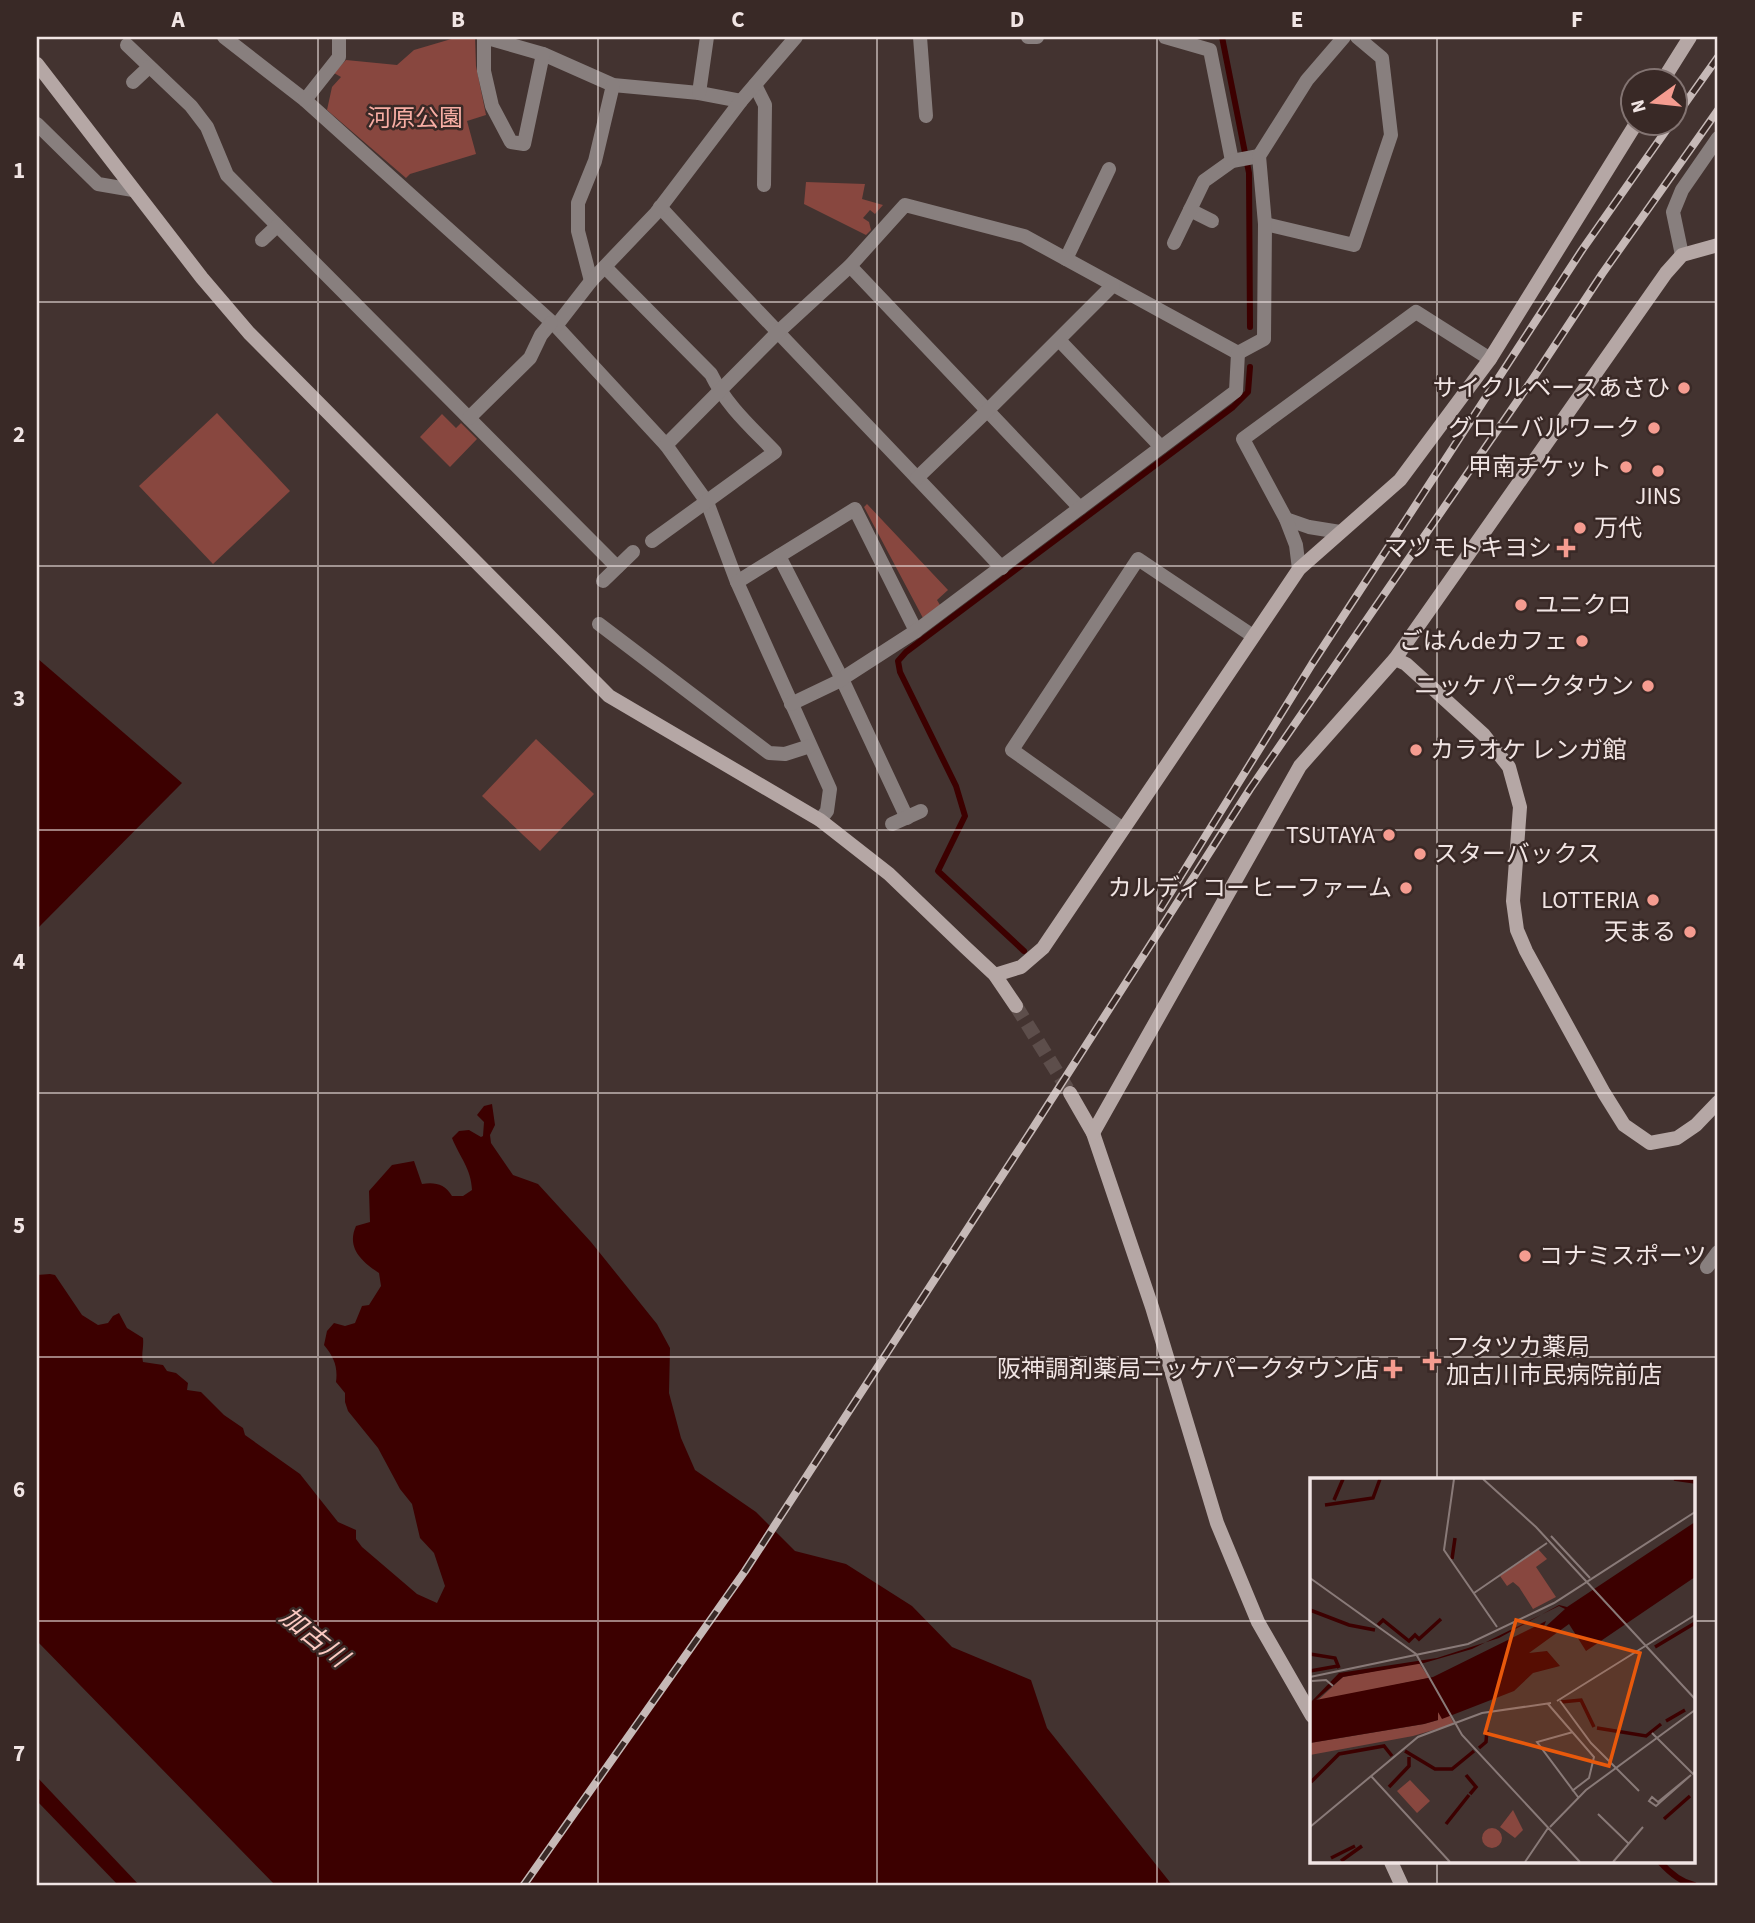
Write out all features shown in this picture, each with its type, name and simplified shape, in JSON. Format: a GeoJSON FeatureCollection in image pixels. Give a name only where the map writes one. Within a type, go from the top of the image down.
{"type":"FeatureCollection","features":[{"type":"Feature","properties":{"kind":"street"},"geometry":{"type":"LineString","coordinates":[[224,37],[305,100],[554,325],[666,445],[707,502],[737,582],[830,789],[827,811],[820,820]]}},
{"type":"Feature","properties":{"kind":"street"},"geometry":{"type":"LineString","coordinates":[[305,100],[339,57],[340,37]]}},
{"type":"Feature","properties":{"kind":"street"},"geometry":{"type":"LineString","coordinates":[[543,54],[524,144],[510,142],[489,95],[484,71],[484,37],[543,54],[613,85],[699,93],[741,101]]}},
{"type":"Feature","properties":{"kind":"street"},"geometry":{"type":"LineString","coordinates":[[699,93],[707,37]]}},
{"type":"Feature","properties":{"kind":"street"},"geometry":{"type":"LineString","coordinates":[[469,418],[530,358],[541,335],[554,325],[660,207],[741,101],[796,37]]}},
{"type":"Feature","properties":{"kind":"street"},"geometry":{"type":"LineString","coordinates":[[920,37],[926,116]]}},
{"type":"Feature","properties":{"kind":"street"},"geometry":{"type":"LineString","coordinates":[[1028,37],[1037,37]]}},
{"type":"Feature","properties":{"kind":"street"},"geometry":{"type":"LineString","coordinates":[[1165,37],[1210,50],[1232,161]]}},
{"type":"Feature","properties":{"kind":"street"},"geometry":{"type":"LineString","coordinates":[[1238,353],[1264,339],[1265,224],[1259,156],[1307,80],[1343,37]]}},
{"type":"Feature","properties":{"kind":"street"},"geometry":{"type":"LineString","coordinates":[[1265,224],[1354,245],[1391,135],[1382,58],[1357,37]]}},
{"type":"Feature","properties":{"kind":"street"},"geometry":{"type":"LineString","coordinates":[[1672,66],[1690,37]]}},
{"type":"Feature","properties":{"kind":"street"},"geometry":{"type":"LineString","coordinates":[[127,45],[191,106],[207,127],[227,175],[617,567]]}},
{"type":"Feature","properties":{"kind":"street"},"geometry":{"type":"LineString","coordinates":[[37,64],[202,278],[249,333],[609,696],[820,820],[889,874],[995,975],[1016,1006]]}},
{"type":"Feature","properties":{"kind":"street"},"geometry":{"type":"LineString","coordinates":[[133,82],[149,67]]}},
{"type":"Feature","properties":{"kind":"street"},"geometry":{"type":"LineString","coordinates":[[591,281],[578,231],[578,203],[595,161],[613,85]]}},
{"type":"Feature","properties":{"kind":"street"},"geometry":{"type":"LineString","coordinates":[[755,85],[765,105],[764,185]]}},
{"type":"Feature","properties":{"kind":"street"},"geometry":{"type":"LineString","coordinates":[[37,124],[98,184],[133,190]]}},
{"type":"Feature","properties":{"kind":"street"},"geometry":{"type":"LineString","coordinates":[[995,975],[1021,967],[1043,948],[1299,569],[1400,480],[1490,359],[1628,136]]}},
{"type":"Feature","properties":{"kind":"street"},"geometry":{"type":"LineString","coordinates":[[1682,255],[1673,212],[1682,190],[1718,138]]}},
{"type":"Feature","properties":{"kind":"street"},"geometry":{"type":"LineString","coordinates":[[1174,243],[1204,181],[1232,161],[1259,156]]}},
{"type":"Feature","properties":{"kind":"street"},"geometry":{"type":"LineString","coordinates":[[1066,259],[1109,169]]}},
{"type":"Feature","properties":{"kind":"street"},"geometry":{"type":"LineString","coordinates":[[666,445],[777,333],[849,266],[905,205],[1024,236],[1238,353]]}},
{"type":"Feature","properties":{"kind":"street"},"geometry":{"type":"LineString","coordinates":[[660,207],[1002,568]]}},
{"type":"Feature","properties":{"kind":"street"},"geometry":{"type":"LineString","coordinates":[[1190,210],[1212,221]]}},
{"type":"Feature","properties":{"kind":"street"},"geometry":{"type":"LineString","coordinates":[[262,240],[277,226]]}},
{"type":"Feature","properties":{"kind":"street"},"geometry":{"type":"LineString","coordinates":[[1093,1133],[1300,766],[1395,659],[1666,273],[1682,255],[1718,245]]}},
{"type":"Feature","properties":{"kind":"street"},"geometry":{"type":"LineString","coordinates":[[849,266],[1080,508]]}},
{"type":"Feature","properties":{"kind":"street"},"geometry":{"type":"LineString","coordinates":[[604,267],[711,374],[729,405],[775,452],[652,541]]}},
{"type":"Feature","properties":{"kind":"street"},"geometry":{"type":"LineString","coordinates":[[917,478],[1113,285]]}},
{"type":"Feature","properties":{"kind":"street"},"geometry":{"type":"LineString","coordinates":[[1299,569],[1296,545],[1286,519],[1243,439],[1416,312],[1490,359]]}},
{"type":"Feature","properties":{"kind":"street"},"geometry":{"type":"LineString","coordinates":[[1059,340],[1160,447]]}},
{"type":"Feature","properties":{"kind":"street"},"geometry":{"type":"LineString","coordinates":[[791,704],[842,679],[916,631],[1236,391],[1238,353]]}},
{"type":"Feature","properties":{"kind":"street"},"geometry":{"type":"LineString","coordinates":[[737,582],[855,509],[916,631]]}},
{"type":"Feature","properties":{"kind":"street"},"geometry":{"type":"LineString","coordinates":[[1286,519],[1309,527],[1340,532]]}},
{"type":"Feature","properties":{"kind":"street"},"geometry":{"type":"LineString","coordinates":[[603,581],[633,552]]}},
{"type":"Feature","properties":{"kind":"street"},"geometry":{"type":"LineString","coordinates":[[779,556],[842,679],[907,818]]}},
{"type":"Feature","properties":{"kind":"street"},"geometry":{"type":"LineString","coordinates":[[1123,829],[1012,750],[1138,559],[1253,636]]}},
{"type":"Feature","properties":{"kind":"street"},"geometry":{"type":"LineString","coordinates":[[599,624],[769,753],[785,754],[810,746]]}},
{"type":"Feature","properties":{"kind":"street"},"geometry":{"type":"LineString","coordinates":[[1395,659],[1406,664],[1484,735],[1509,768],[1520,807],[1513,901],[1517,930],[1526,951],[1624,1125],[1650,1143],[1676,1138],[1696,1125],[1718,1102]]}},
{"type":"Feature","properties":{"kind":"street"},"geometry":{"type":"LineString","coordinates":[[892,824],[921,811]]}},
{"type":"Feature","properties":{"kind":"street"},"geometry":{"type":"LineString","coordinates":[[1070,1093],[1093,1133],[1152,1307],[1217,1523],[1258,1622],[1310,1713]]}},
{"type":"Feature","properties":{"kind":"street"},"geometry":{"type":"LineString","coordinates":[[1707,1267],[1718,1252]]}},
{"type":"Feature","properties":{"kind":"street"},"geometry":{"type":"LineString","coordinates":[[1392,1864],[1402,1886]]}},
{"type":"Feature","properties":{"kind":"green space","name":"河原公園"},"geometry":{"type":"Polygon","coordinates":[[[458,37],[475,37],[476,66],[486,115],[467,121],[476,154],[410,174],[406,178],[327,110],[332,87],[341,77],[334,73],[346,60],[397,65],[414,50],[458,37]]]}},
{"type":"Feature","properties":{"kind":"green space"},"geometry":{"type":"Polygon","coordinates":[[[806,182],[865,184],[862,199],[883,205],[875,214],[870,210],[863,218],[869,222],[871,230],[866,235],[804,204],[806,182]]]}},
{"type":"Feature","properties":{"kind":"green space"},"geometry":{"type":"Polygon","coordinates":[[[217,413],[290,491],[213,564],[139,486],[217,413]]]}},
{"type":"Feature","properties":{"kind":"green space"},"geometry":{"type":"Polygon","coordinates":[[[442,414],[456,428],[461,423],[477,439],[450,467],[420,437],[442,414]]]}},
{"type":"Feature","properties":{"kind":"green space"},"geometry":{"type":"Polygon","coordinates":[[[867,504],[948,590],[937,600],[940,605],[923,618],[864,507],[867,504]]]}},
{"type":"Feature","properties":{"kind":"green space"},"geometry":{"type":"Polygon","coordinates":[[[536,739],[594,794],[540,851],[482,796],[536,739]]]}},
{"type":"Feature","properties":{"kind":"water"},"geometry":{"type":"Polygon","coordinates":[[[37,658],[182,783],[37,929],[37,658]]]}},
{"type":"Feature","properties":{"kind":"water","name":"加古川"},"geometry":{"type":"Polygon","coordinates":[[[492,1104],[495,1125],[490,1135],[491,1143],[513,1175],[538,1184],[591,1242],[657,1324],[670,1348],[669,1393],[681,1438],[695,1470],[756,1512],[795,1551],[846,1564],[912,1606],[952,1647],[1031,1680],[1047,1728],[1173,1886],[276,1886],[37,1641],[37,1275],[55,1275],[82,1315],[98,1325],[108,1323],[119,1313],[127,1328],[143,1338],[143,1362],[163,1365],[167,1371],[176,1373],[188,1383],[187,1390],[201,1392],[224,1415],[243,1428],[245,1435],[300,1474],[338,1522],[356,1530],[356,1539],[362,1547],[417,1594],[437,1603],[445,1586],[434,1553],[420,1538],[412,1504],[400,1489],[378,1448],[348,1411],[345,1393],[336,1382],[334,1362],[324,1345],[327,1331],[334,1323],[345,1326],[355,1323],[362,1306],[369,1305],[381,1286],[379,1273],[357,1254],[353,1241],[356,1226],[370,1222],[369,1191],[392,1165],[414,1161],[422,1184],[439,1185],[452,1196],[463,1196],[472,1190],[467,1169],[452,1138],[459,1131],[469,1130],[483,1136],[484,1122],[477,1115],[484,1106],[492,1104]]]}},
{"type":"Feature","properties":{"kind":"water"},"geometry":{"type":"Polygon","coordinates":[[[37,1777],[140,1886],[119,1886],[37,1801],[37,1777]]]}},
{"type":"Feature","properties":{"kind":"waterway"},"geometry":{"type":"LineString","coordinates":[[1222,37],[1249,173],[1250,327]]}},
{"type":"Feature","properties":{"kind":"waterway"},"geometry":{"type":"LineString","coordinates":[[1024,951],[938,871],[965,816],[956,786],[900,672],[898,661],[906,652],[1233,407],[1248,392],[1250,367]]}},
{"type":"Feature","properties":{"kind":"waterway"},"geometry":{"type":"LineString","coordinates":[[1662,1864],[1684,1882],[1694,1885]]}},
{"type":"Feature","properties":{"kind":"tunnel"},"geometry":{"type":"LineString","coordinates":[[1016,1006],[1070,1093]]}},
{"type":"Feature","properties":{"kind":"railway"},"geometry":{"type":"LineString","coordinates":[[1688,99],[1718,57]]}},
{"type":"Feature","properties":{"kind":"railway"},"geometry":{"type":"LineString","coordinates":[[523,1886],[745,1571],[1250,789],[1602,274],[1718,110]]}},
{"type":"Feature","properties":{"kind":"railway"},"geometry":{"type":"LineString","coordinates":[[1161,908],[1312,664],[1582,250],[1662,136]]}},
{"type":"Feature","properties":{"kind":"place","name":"サイクルベースあさひ"},"geometry":{"type":"Point","coordinates":[1684,388]}},
{"type":"Feature","properties":{"kind":"place","name":"グローバルワーク"},"geometry":{"type":"Point","coordinates":[1654,428]}},
{"type":"Feature","properties":{"kind":"place","name":"甲南チケット"},"geometry":{"type":"Point","coordinates":[1626,467]}},
{"type":"Feature","properties":{"kind":"place","name":"JINS"},"geometry":{"type":"Point","coordinates":[1658,471]}},
{"type":"Feature","properties":{"kind":"place","name":"万代"},"geometry":{"type":"Point","coordinates":[1580,528]}},
{"type":"Feature","properties":{"kind":"place","name":"マツモトキヨシ"},"geometry":{"type":"Point","coordinates":[1566,548]}},
{"type":"Feature","properties":{"kind":"place","name":"ユニクロ"},"geometry":{"type":"Point","coordinates":[1521,605]}},
{"type":"Feature","properties":{"kind":"place","name":"ごはんdeカフェ"},"geometry":{"type":"Point","coordinates":[1582,641]}},
{"type":"Feature","properties":{"kind":"place","name":"ニッケ パークタウン"},"geometry":{"type":"Point","coordinates":[1648,686]}},
{"type":"Feature","properties":{"kind":"place","name":"カラオケ レンガ館"},"geometry":{"type":"Point","coordinates":[1416,750]}},
{"type":"Feature","properties":{"kind":"place","name":"TSUTAYA"},"geometry":{"type":"Point","coordinates":[1389,835]}},
{"type":"Feature","properties":{"kind":"place","name":"スターバックス"},"geometry":{"type":"Point","coordinates":[1420,854]}},
{"type":"Feature","properties":{"kind":"place","name":"カルディコーヒーファーム"},"geometry":{"type":"Point","coordinates":[1406,888]}},
{"type":"Feature","properties":{"kind":"place","name":"LOTTERIA"},"geometry":{"type":"Point","coordinates":[1653,900]}},
{"type":"Feature","properties":{"kind":"place","name":"天まる"},"geometry":{"type":"Point","coordinates":[1690,932]}},
{"type":"Feature","properties":{"kind":"place","name":"コナミスポーツ"},"geometry":{"type":"Point","coordinates":[1525,1256]}},
{"type":"Feature","properties":{"kind":"place","name":"フタツカ薬局 加古川市民病院前店"},"geometry":{"type":"Point","coordinates":[1432,1361]}},
{"type":"Feature","properties":{"kind":"place","name":"阪神調剤薬局ニッケパークタウン店"},"geometry":{"type":"Point","coordinates":[1393,1369]}}]}
